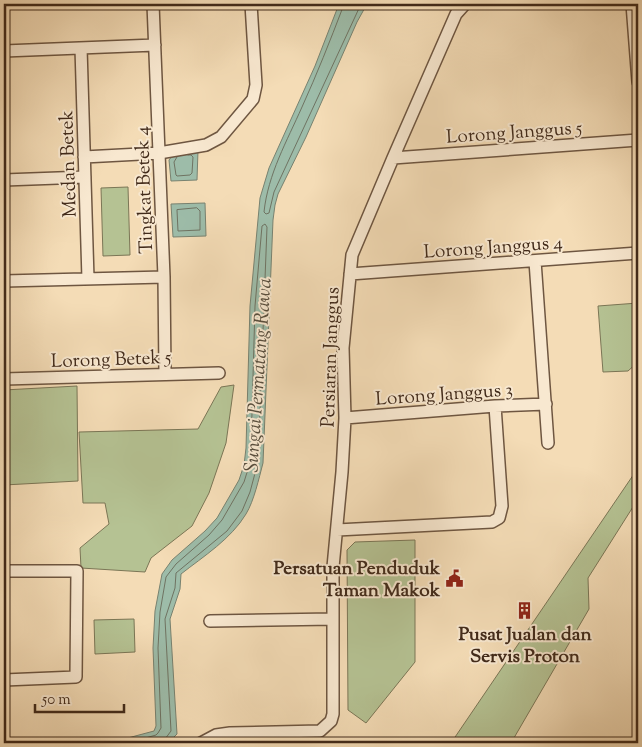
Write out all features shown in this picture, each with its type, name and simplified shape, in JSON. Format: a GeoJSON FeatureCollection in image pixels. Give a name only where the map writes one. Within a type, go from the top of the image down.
{"type":"FeatureCollection","features":[{"type":"Feature","properties":{"kind":"street","name":"Tingkat Betek 4"},"geometry":{"type":"LineString","coordinates":[[153,4],[166,374]]}},
{"type":"Feature","properties":{"kind":"street"},"geometry":{"type":"LineString","coordinates":[[84,157],[159,153],[206,145],[221,137],[253,99],[256,85],[251,4]]}},
{"type":"Feature","properties":{"kind":"street","name":"Persiaran Janggus"},"geometry":{"type":"LineString","coordinates":[[201,743],[216,735],[230,733],[320,731],[331,721],[333,714],[333,568],[345,418],[343,348],[352,255],[456,14],[465,4]]}},
{"type":"Feature","properties":{"kind":"street"},"geometry":{"type":"LineString","coordinates":[[632,4],[638,82]]}},
{"type":"Feature","properties":{"kind":"street"},"geometry":{"type":"LineString","coordinates":[[4,51],[155,45]]}},
{"type":"Feature","properties":{"kind":"street","name":"Medan Betek"},"geometry":{"type":"LineString","coordinates":[[81,48],[88,279]]}},
{"type":"Feature","properties":{"kind":"street","name":"Lorong Janggus 5"},"geometry":{"type":"LineString","coordinates":[[393,158],[638,140]]}},
{"type":"Feature","properties":{"kind":"street"},"geometry":{"type":"LineString","coordinates":[[4,180],[85,177]]}},
{"type":"Feature","properties":{"kind":"street","name":"Lorong Janggus 4"},"geometry":{"type":"LineString","coordinates":[[350,274],[638,253]]}},
{"type":"Feature","properties":{"kind":"street"},"geometry":{"type":"LineString","coordinates":[[535,261],[548,443]]}},
{"type":"Feature","properties":{"kind":"street"},"geometry":{"type":"LineString","coordinates":[[4,281],[164,277]]}},
{"type":"Feature","properties":{"kind":"street","name":"Lorong Betek 5"},"geometry":{"type":"LineString","coordinates":[[4,379],[219,372]]}},
{"type":"Feature","properties":{"kind":"street","name":"Lorong Janggus 3"},"geometry":{"type":"LineString","coordinates":[[345,418],[495,406],[546,404]]}},
{"type":"Feature","properties":{"kind":"street"},"geometry":{"type":"LineString","coordinates":[[337,530],[492,522],[498,518],[502,506],[495,406]]}},
{"type":"Feature","properties":{"kind":"street"},"geometry":{"type":"LineString","coordinates":[[4,571],[76,571],[76,678],[4,680]]}},
{"type":"Feature","properties":{"kind":"street"},"geometry":{"type":"LineString","coordinates":[[210,621],[333,619]]}},
{"type":"Feature","properties":{"kind":"shaded area"},"geometry":{"type":"Polygon","coordinates":[[[128,187],[130,255],[103,256],[101,188],[128,187]]]}},
{"type":"Feature","properties":{"kind":"shaded area"},"geometry":{"type":"Polygon","coordinates":[[[638,303],[638,362],[628,371],[603,372],[598,306],[638,303]]]}},
{"type":"Feature","properties":{"kind":"shaded area"},"geometry":{"type":"Polygon","coordinates":[[[234,385],[226,443],[209,493],[192,526],[151,558],[145,572],[81,568],[80,548],[109,524],[105,503],[83,503],[79,432],[198,429],[221,387],[234,385]]]}},
{"type":"Feature","properties":{"kind":"shaded area"},"geometry":{"type":"Polygon","coordinates":[[[77,386],[78,481],[4,485],[4,390],[77,386]]]}},
{"type":"Feature","properties":{"kind":"shaded area"},"geometry":{"type":"Polygon","coordinates":[[[638,468],[638,499],[588,578],[589,609],[511,743],[451,743],[638,468]]]}},
{"type":"Feature","properties":{"kind":"shaded area"},"geometry":{"type":"Polygon","coordinates":[[[415,540],[415,662],[366,723],[348,710],[347,550],[355,542],[415,540]]]}},
{"type":"Feature","properties":{"kind":"shaded area"},"geometry":{"type":"Polygon","coordinates":[[[134,619],[135,652],[95,654],[94,620],[134,619]]]}},
{"type":"Feature","properties":{"kind":"water","name":"Sungai Permatang Rawa"},"geometry":{"type":"Polygon","coordinates":[[[339,4],[367,4],[278,194],[275,205],[263,463],[256,489],[246,514],[233,531],[181,574],[180,589],[170,619],[177,734],[168,743],[109,743],[154,731],[156,726],[153,648],[155,611],[162,574],[172,560],[217,518],[239,480],[244,465],[250,306],[260,198],[269,168],[315,66],[339,4]]]}},
{"type":"Feature","properties":{"kind":"water"},"geometry":{"type":"Polygon","coordinates":[[[198,150],[197,180],[171,181],[169,160],[176,151],[198,150]]]}},
{"type":"Feature","properties":{"kind":"water"},"geometry":{"type":"Polygon","coordinates":[[[205,203],[206,236],[173,237],[171,204],[205,203]]]}},
{"type":"Feature","properties":{"kind":"place","name":"Persatuan Penduduk Taman Makok"},"geometry":{"type":"Point","coordinates":[454,578]}},
{"type":"Feature","properties":{"kind":"place","name":"Pusat Jualan dan Servis Proton"},"geometry":{"type":"Point","coordinates":[525,610]}}]}
